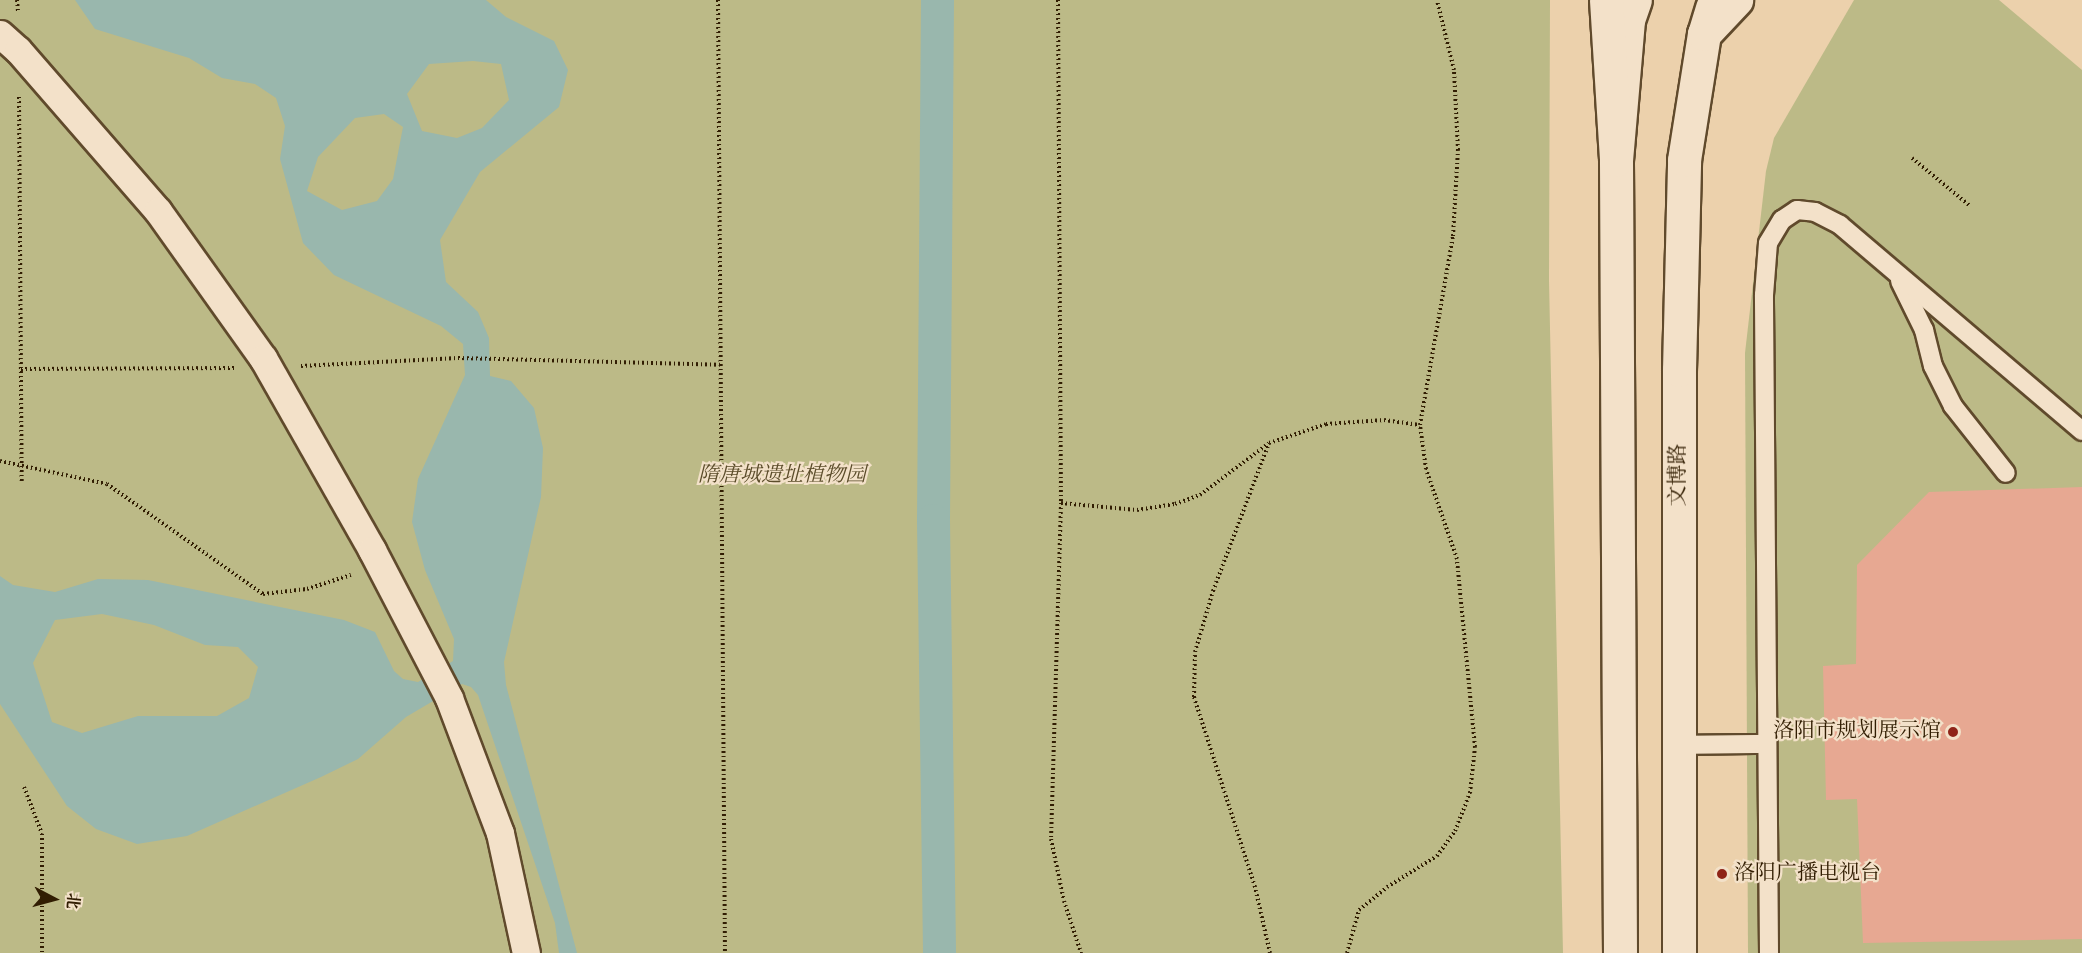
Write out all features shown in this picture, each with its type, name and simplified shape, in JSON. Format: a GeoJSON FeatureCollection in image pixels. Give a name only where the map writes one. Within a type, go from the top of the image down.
{"type":"FeatureCollection","features":[{"type":"Feature","properties":{"kind":"street"},"geometry":{"type":"LineString","coordinates":[[1605,0],[1616,160],[1620,953]]}},
{"type":"Feature","properties":{"kind":"street"},"geometry":{"type":"LineString","coordinates":[[1616,160],[1628,20],[1635,0]]}},
{"type":"Feature","properties":{"kind":"street","name":"文博路"},"geometry":{"type":"LineString","coordinates":[[1679,953],[1684,160],[1704,34],[1715,0]]}},
{"type":"Feature","properties":{"kind":"street"},"geometry":{"type":"LineString","coordinates":[[1704,34],[1736,0]]}},
{"type":"Feature","properties":{"kind":"street"},"geometry":{"type":"LineString","coordinates":[[9,42],[158,211],[263,358],[380,565],[449,698],[500,833],[526,953]]}},
{"type":"Feature","properties":{"kind":"lane"},"geometry":{"type":"LineString","coordinates":[[1769,953],[1764,295],[1768,243],[1782,220],[1797,210],[1815,212],[1840,225],[2082,431]]}},
{"type":"Feature","properties":{"kind":"lane"},"geometry":{"type":"LineString","coordinates":[[1897,274],[1953,406],[2006,473]]}},
{"type":"Feature","properties":{"kind":"lane"},"geometry":{"type":"LineString","coordinates":[[1679,745],[1767,744]]}},
{"type":"Feature","properties":{"kind":"path"},"geometry":{"type":"LineString","coordinates":[[18,0],[9,42],[22,483]]}},
{"type":"Feature","properties":{"kind":"path"},"geometry":{"type":"LineString","coordinates":[[718,0],[725,953]]}},
{"type":"Feature","properties":{"kind":"path"},"geometry":{"type":"LineString","coordinates":[[1058,0],[1061,503],[1051,839],[1064,901],[1081,953]]}},
{"type":"Feature","properties":{"kind":"path"},"geometry":{"type":"LineString","coordinates":[[1347,953],[1359,910],[1388,887],[1437,856],[1455,831],[1470,793],[1474,747],[1457,559],[1426,469],[1420,425],[1453,236],[1458,150],[1454,70],[1437,0]]}},
{"type":"Feature","properties":{"kind":"path"},"geometry":{"type":"LineString","coordinates":[[1912,158],[1970,206]]}},
{"type":"Feature","properties":{"kind":"path"},"geometry":{"type":"LineString","coordinates":[[458,358],[720,365]]}},
{"type":"Feature","properties":{"kind":"path"},"geometry":{"type":"LineString","coordinates":[[1061,503],[1137,510],[1175,504],[1200,495],[1269,443],[1326,424],[1384,420],[1420,425]]}},
{"type":"Feature","properties":{"kind":"path"},"geometry":{"type":"LineString","coordinates":[[1269,443],[1213,591],[1195,652],[1194,697],[1255,887],[1270,953]]}},
{"type":"Feature","properties":{"kind":"path"},"geometry":{"type":"LineString","coordinates":[[0,461],[22,469],[107,484],[263,594],[307,589],[380,565]]}},
{"type":"Feature","properties":{"kind":"path"},"geometry":{"type":"LineString","coordinates":[[24,787],[42,834],[42,953]]}},
{"type":"Feature","properties":{"kind":"green space","name":"隋唐城遗址植物园"},"geometry":{"type":"Polygon","coordinates":[[[0,0],[1550,0],[1549,280],[1563,953],[0,953],[0,0]]]}},
{"type":"Feature","properties":{"kind":"green space"},"geometry":{"type":"Polygon","coordinates":[[[1854,0],[1999,0],[2082,70],[2082,953],[1748,953],[1745,353],[1766,171],[1774,138],[1854,0]]]}},
{"type":"Feature","properties":{"kind":"water"},"geometry":{"type":"Polygon","coordinates":[[[75,0],[486,0],[506,17],[554,41],[568,70],[559,107],[480,172],[440,240],[446,282],[478,312],[489,338],[490,376],[511,381],[534,408],[543,448],[541,497],[504,662],[506,685],[577,953],[559,953],[555,923],[478,695],[471,687],[462,684],[406,717],[358,759],[321,777],[187,836],[137,844],[96,829],[67,806],[0,704],[0,576],[13,585],[55,592],[98,579],[148,580],[344,620],[375,632],[394,671],[403,679],[418,682],[453,661],[454,639],[425,570],[412,522],[418,479],[465,375],[463,344],[441,326],[334,275],[303,243],[280,159],[285,126],[276,98],[255,84],[222,78],[189,58],[95,29],[75,0]],[[473,61],[429,64],[407,94],[422,131],[457,138],[482,128],[509,100],[501,64],[473,61]],[[384,114],[355,118],[318,157],[307,191],[342,210],[377,201],[393,179],[403,127],[384,114]],[[102,614],[55,620],[33,663],[52,722],[82,733],[138,716],[217,716],[249,698],[258,667],[238,647],[205,645],[154,625],[102,614]]]}},
{"type":"Feature","properties":{"kind":"building","name":"洛阳市规划展示馆"},"geometry":{"type":"Polygon","coordinates":[[[2082,487],[2082,939],[1863,943],[1857,799],[1826,800],[1823,666],[1856,664],[1857,565],[1929,492],[2082,487]]]}},
{"type":"Feature","properties":{"kind":"waterway"},"geometry":{"type":"LineString","coordinates":[[937,0],[933,520],[939,953]]}},
{"type":"Feature","properties":{"kind":"place","name":"洛阳市规划展示馆"},"geometry":{"type":"Point","coordinates":[1953,732]}},
{"type":"Feature","properties":{"kind":"place","name":"洛阳广播电视台"},"geometry":{"type":"Point","coordinates":[1722,874]}}]}
